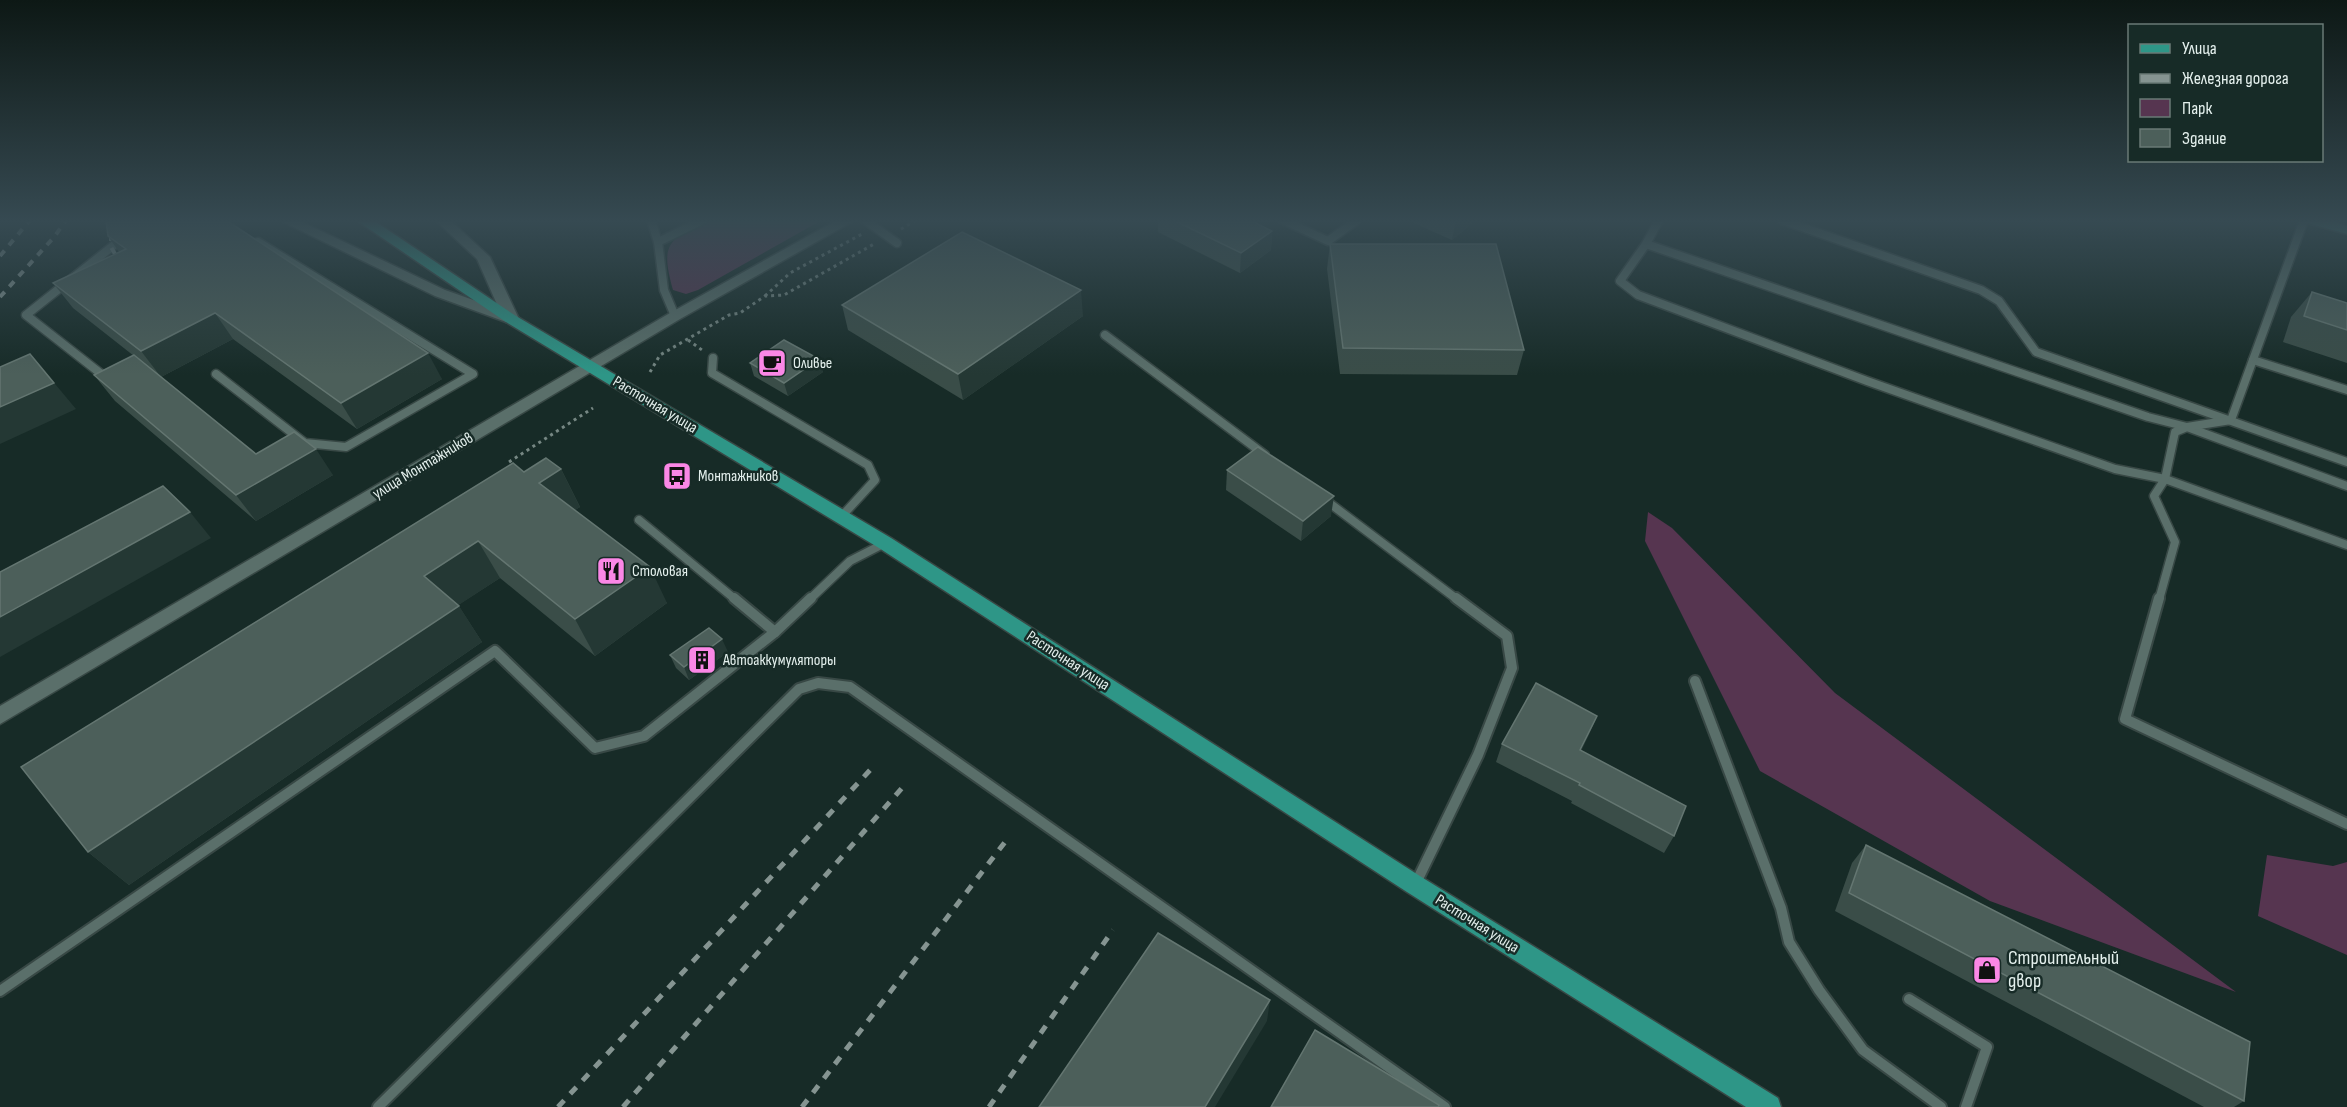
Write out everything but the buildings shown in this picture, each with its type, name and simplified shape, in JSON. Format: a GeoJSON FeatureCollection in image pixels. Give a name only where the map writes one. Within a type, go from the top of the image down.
{"type":"FeatureCollection","features":[{"type":"Feature","properties":{"kind":"main road","name":"Расточная улица"},"geometry":{"type":"LineString","coordinates":[[440,272],[511,319],[885,543],[1415,885],[1769,1107]]}},
{"type":"Feature","properties":{"kind":"street"},"geometry":{"type":"LineString","coordinates":[[395,272],[440,293],[511,319]]}},
{"type":"Feature","properties":{"kind":"street"},"geometry":{"type":"LineString","coordinates":[[490,272],[511,319]]}},
{"type":"Feature","properties":{"kind":"street","name":"улица Монтажников"},"geometry":{"type":"LineString","coordinates":[[0,716],[675,316],[755,272]]}},
{"type":"Feature","properties":{"kind":"lane"},"geometry":{"type":"LineString","coordinates":[[80,272],[26,315],[116,385]]}},
{"type":"Feature","properties":{"kind":"lane"},"geometry":{"type":"LineString","coordinates":[[216,374],[305,443],[346,447],[472,374],[306,272]]}},
{"type":"Feature","properties":{"kind":"lane"},"geometry":{"type":"LineString","coordinates":[[662,272],[664,290],[675,316]]}},
{"type":"Feature","properties":{"kind":"lane"},"geometry":{"type":"LineString","coordinates":[[1627,272],[1620,281],[1638,295],[1867,381],[2115,469],[2165,479],[2347,545]]}},
{"type":"Feature","properties":{"kind":"lane"},"geometry":{"type":"LineString","coordinates":[[1726,272],[2148,417],[2187,427],[2347,486]]}},
{"type":"Feature","properties":{"kind":"lane"},"geometry":{"type":"LineString","coordinates":[[1929,272],[1981,290],[1999,301],[2036,352],[2347,462]]}},
{"type":"Feature","properties":{"kind":"lane"},"geometry":{"type":"LineString","coordinates":[[2231,420],[2285,272]]}},
{"type":"Feature","properties":{"kind":"lane"},"geometry":{"type":"LineString","coordinates":[[1105,335],[1277,464]]}},
{"type":"Feature","properties":{"kind":"lane"},"geometry":{"type":"LineString","coordinates":[[713,358],[712,373],[868,465],[875,480],[841,517]]}},
{"type":"Feature","properties":{"kind":"lane"},"geometry":{"type":"LineString","coordinates":[[2253,360],[2347,390]]}},
{"type":"Feature","properties":{"kind":"lane"},"geometry":{"type":"LineString","coordinates":[[2231,420],[2187,427],[2175,432],[2165,479],[2154,496],[2175,542],[2125,719],[2347,824]]}},
{"type":"Feature","properties":{"kind":"lane"},"geometry":{"type":"LineString","coordinates":[[1315,493],[1507,636],[1512,668],[1478,755],[1415,885]]}},
{"type":"Feature","properties":{"kind":"lane"},"geometry":{"type":"LineString","coordinates":[[639,520],[775,632]]}},
{"type":"Feature","properties":{"kind":"lane"},"geometry":{"type":"LineString","coordinates":[[0,991],[495,651],[595,748],[644,736],[775,632],[850,561],[885,543]]}},
{"type":"Feature","properties":{"kind":"lane"},"geometry":{"type":"LineString","coordinates":[[1695,681],[1781,908],[1789,942],[1819,990],[1863,1050],[1941,1107]]}},
{"type":"Feature","properties":{"kind":"lane"},"geometry":{"type":"LineString","coordinates":[[378,1107],[799,689],[818,683],[850,687],[1445,1107]]}},
{"type":"Feature","properties":{"kind":"lane"},"geometry":{"type":"LineString","coordinates":[[1909,999],[1987,1047],[1966,1107]]}},
{"type":"Feature","properties":{"kind":"path"},"geometry":{"type":"LineString","coordinates":[[650,372],[660,355],[729,315],[740,313],[765,296],[792,272]]}},
{"type":"Feature","properties":{"kind":"path"},"geometry":{"type":"LineString","coordinates":[[765,296],[784,295],[826,272]]}},
{"type":"Feature","properties":{"kind":"path"},"geometry":{"type":"LineString","coordinates":[[509,462],[593,408]]}},
{"type":"Feature","properties":{"kind":"green space"},"geometry":{"type":"Polygon","coordinates":[[[669,272],[730,272],[698,290],[686,294],[673,290],[669,272]]]}},
{"type":"Feature","properties":{"kind":"green space"},"geometry":{"type":"Polygon","coordinates":[[[1648,512],[1672,528],[1835,693],[2236,992],[1990,901],[1760,771],[1645,541],[1648,512]]]}},
{"type":"Feature","properties":{"kind":"green space"},"geometry":{"type":"Polygon","coordinates":[[[2267,855],[2333,866],[2347,862],[2347,955],[2258,916],[2267,855]]]}},
{"type":"Feature","properties":{"kind":"railway"},"geometry":{"type":"LineString","coordinates":[[0,297],[23,272]]}},
{"type":"Feature","properties":{"kind":"railway"},"geometry":{"type":"LineString","coordinates":[[558,1107],[872,768]]}},
{"type":"Feature","properties":{"kind":"railway"},"geometry":{"type":"LineString","coordinates":[[623,1107],[902,788]]}},
{"type":"Feature","properties":{"kind":"railway"},"geometry":{"type":"LineString","coordinates":[[802,1107],[1005,842]]}},
{"type":"Feature","properties":{"kind":"railway"},"geometry":{"type":"LineString","coordinates":[[989,1107],[1113,930]]}},
{"type":"Feature","properties":{"kind":"place","name":"Оливье"},"geometry":{"type":"Point","coordinates":[772,363]}},
{"type":"Feature","properties":{"kind":"place","name":"Монтажников"},"geometry":{"type":"Point","coordinates":[677,476]}},
{"type":"Feature","properties":{"kind":"place","name":"Столовая"},"geometry":{"type":"Point","coordinates":[611,571]}},
{"type":"Feature","properties":{"kind":"place","name":"Автоаккумуляторы"},"geometry":{"type":"Point","coordinates":[702,660]}},
{"type":"Feature","properties":{"kind":"place","name":"Строительный двор"},"geometry":{"type":"Point","coordinates":[1987,970]}}]}
